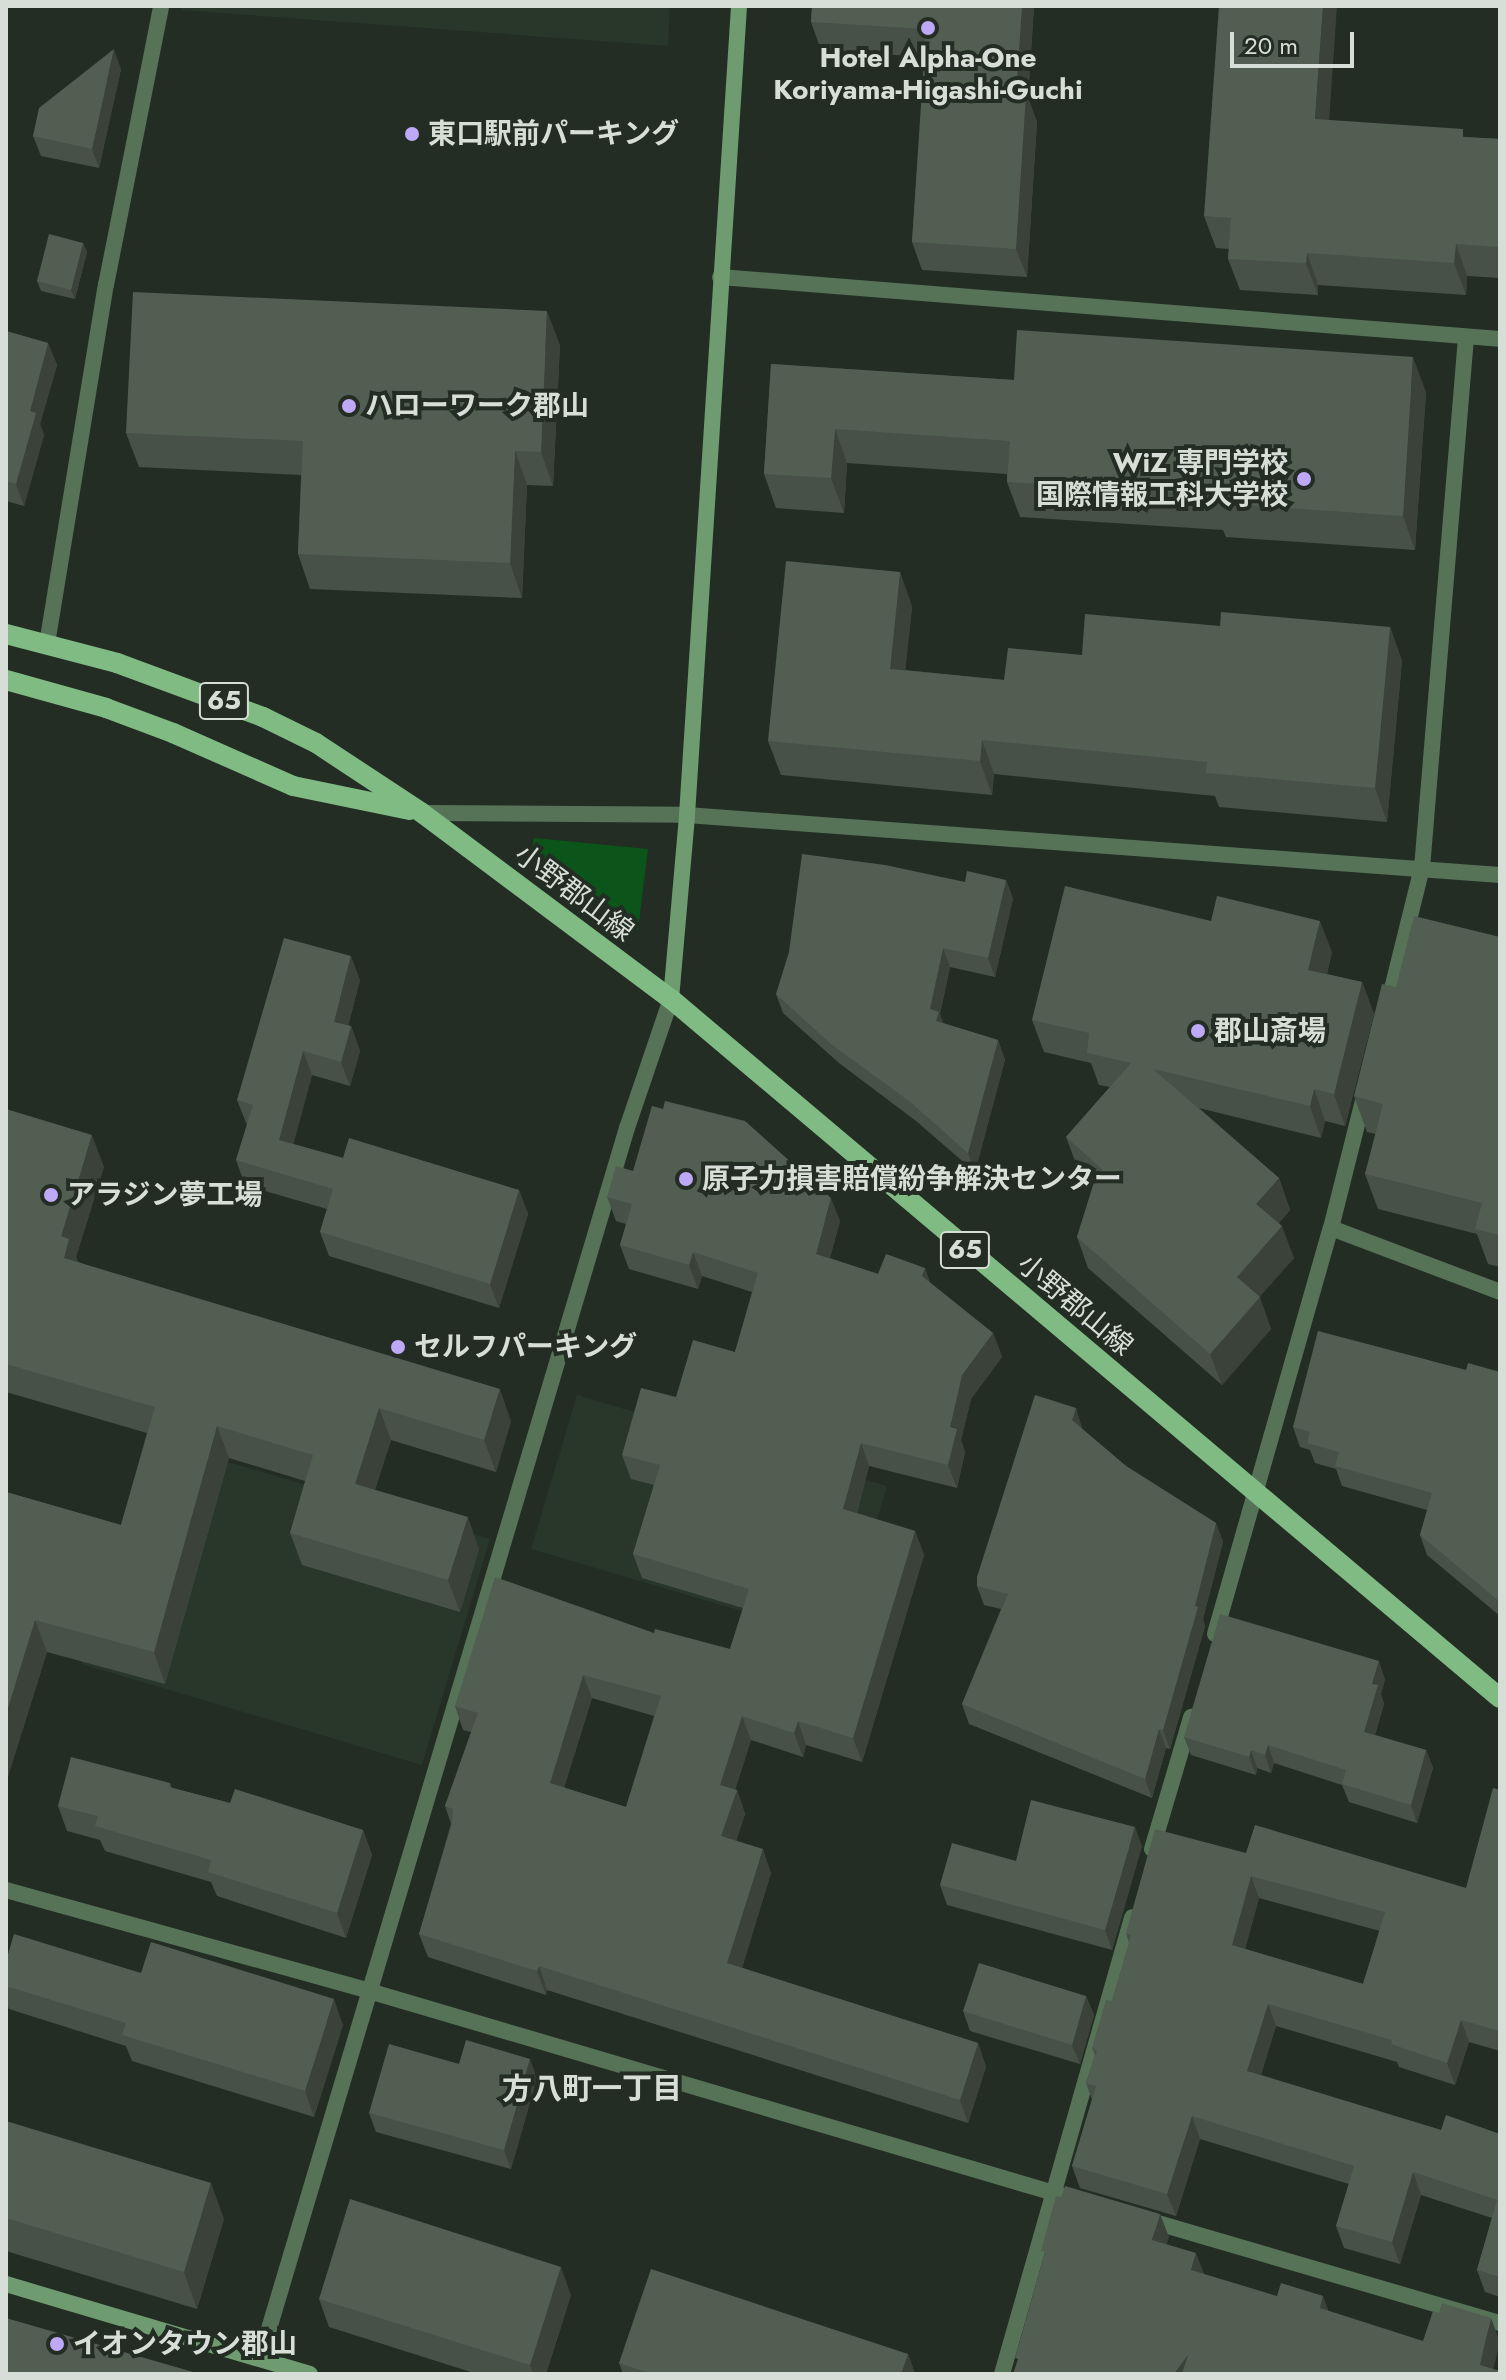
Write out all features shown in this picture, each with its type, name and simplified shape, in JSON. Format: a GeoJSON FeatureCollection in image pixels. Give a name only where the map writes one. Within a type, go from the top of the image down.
{"type":"FeatureCollection","features":[{"type":"Feature","properties":{"kind":"main road","name":"小野郡山線"},"geometry":{"type":"LineString","coordinates":[[6,634],[187,687],[263,717],[316,743],[422,813],[671,999],[1500,1698]]}},
{"type":"Feature","properties":{"kind":"main road","name":"小野郡山線"},"geometry":{"type":"LineString","coordinates":[[6,680],[106,708],[173,733],[293,786],[422,813]]}},
{"type":"Feature","properties":{"kind":"street"},"geometry":{"type":"LineString","coordinates":[[47,644],[106,285],[161,6]]}},
{"type":"Feature","properties":{"kind":"street"},"geometry":{"type":"LineString","coordinates":[[260,2359],[627,1128],[671,999],[687,815],[739,6]]}},
{"type":"Feature","properties":{"kind":"street"},"geometry":{"type":"LineString","coordinates":[[720,277],[1500,339]]}},
{"type":"Feature","properties":{"kind":"street"},"geometry":{"type":"LineString","coordinates":[[1385,1016],[1422,868],[1466,337]]}},
{"type":"Feature","properties":{"kind":"street"},"geometry":{"type":"LineString","coordinates":[[422,813],[687,815],[1500,875]]}},
{"type":"Feature","properties":{"kind":"street"},"geometry":{"type":"LineString","coordinates":[[1208,1658],[1331,1228],[1369,1077]]}},
{"type":"Feature","properties":{"kind":"street"},"geometry":{"type":"LineString","coordinates":[[1331,1228],[1500,1292]]}},
{"type":"Feature","properties":{"kind":"street"},"geometry":{"type":"LineString","coordinates":[[1146,1872],[1195,1704]]}},
{"type":"Feature","properties":{"kind":"street"},"geometry":{"type":"LineString","coordinates":[[6,1890],[369,1991],[1082,2201]]}},
{"type":"Feature","properties":{"kind":"street"},"geometry":{"type":"LineString","coordinates":[[1002,2374],[1137,1902]]}},
{"type":"Feature","properties":{"kind":"street"},"geometry":{"type":"LineString","coordinates":[[1127,2214],[1500,2323]]}},
{"type":"Feature","properties":{"kind":"street"},"geometry":{"type":"LineString","coordinates":[[6,2284],[310,2374]]}},
{"type":"Feature","properties":{"kind":"shaded area"},"geometry":{"type":"Polygon","coordinates":[[[182,6],[670,6],[668,46],[181,10],[182,6]]]}},
{"type":"Feature","properties":{"kind":"shaded area"},"geometry":{"type":"Polygon","coordinates":[[[577,1395],[887,1486],[841,1640],[531,1549],[577,1395]]]}},
{"type":"Feature","properties":{"kind":"shaded area"},"geometry":{"type":"Polygon","coordinates":[[[150,1439],[490,1539],[422,1765],[82,1664],[150,1439]]]}},
{"type":"Feature","properties":{"kind":"green space"},"geometry":{"type":"Polygon","coordinates":[[[534,838],[648,849],[638,930],[532,849],[534,838]]]}},
{"type":"Feature","properties":{"kind":"building"},"geometry":{"type":"Polygon","coordinates":[[[812,6],[1022,6],[1016,93],[1026,94],[1016,249],[912,242],[926,29],[811,22],[812,6]]]}},
{"type":"Feature","properties":{"kind":"building"},"geometry":{"type":"Polygon","coordinates":[[[1219,6],[1323,6],[1315,119],[1463,129],[1463,137],[1500,139],[1500,247],[1456,244],[1454,263],[1307,253],[1306,263],[1228,259],[1231,218],[1204,216],[1219,6]]]}},
{"type":"Feature","properties":{"kind":"building"},"geometry":{"type":"Polygon","coordinates":[[[1500,21],[1500,80],[1498,80],[1500,21]]]}},
{"type":"Feature","properties":{"kind":"building"},"geometry":{"type":"Polygon","coordinates":[[[114,49],[92,149],[33,136],[39,108],[114,49]]]}},
{"type":"Feature","properties":{"kind":"building"},"geometry":{"type":"Polygon","coordinates":[[[49,234],[83,243],[71,290],[37,281],[49,234]]]}},
{"type":"Feature","properties":{"kind":"building","name":"ハローワーク郡山"},"geometry":{"type":"Polygon","coordinates":[[[133,292],[547,311],[541,452],[515,451],[510,563],[298,554],[303,441],[126,433],[133,292]]]}},
{"type":"Feature","properties":{"kind":"building"},"geometry":{"type":"Polygon","coordinates":[[[1017,330],[1413,357],[1403,516],[1213,503],[1214,495],[1007,482],[1010,441],[835,429],[831,478],[764,474],[771,364],[1014,380],[1017,330]]]}},
{"type":"Feature","properties":{"kind":"building"},"geometry":{"type":"Polygon","coordinates":[[[6,331],[48,343],[30,411],[36,413],[16,484],[6,481],[6,331]]]}},
{"type":"Feature","properties":{"kind":"building"},"geometry":{"type":"Polygon","coordinates":[[[786,561],[900,572],[890,669],[1004,680],[1008,648],[1082,655],[1085,614],[1220,626],[1221,612],[1390,627],[1375,788],[1206,773],[1207,762],[982,740],[980,761],[768,741],[786,561]]]}},
{"type":"Feature","properties":{"kind":"building"},"geometry":{"type":"Polygon","coordinates":[[[802,854],[885,865],[965,882],[967,871],[1006,880],[988,958],[943,948],[930,1009],[939,1012],[936,1021],[998,1040],[968,1153],[909,1101],[831,1044],[776,994],[789,952],[802,854]]]}},
{"type":"Feature","properties":{"kind":"building"},"geometry":{"type":"Polygon","coordinates":[[[1065,886],[1211,921],[1217,896],[1320,921],[1308,970],[1362,982],[1334,1094],[1314,1089],[1310,1106],[1153,1069],[1279,1178],[1256,1204],[1282,1226],[1237,1277],[1260,1297],[1210,1354],[1077,1237],[1095,1179],[1103,1170],[1066,1137],[1131,1063],[1087,1053],[1089,1033],[1032,1020],[1065,886]]]}},
{"type":"Feature","properties":{"kind":"building"},"geometry":{"type":"Polygon","coordinates":[[[1414,916],[1500,937],[1500,1235],[1475,1229],[1482,1203],[1365,1174],[1383,1104],[1354,1096],[1382,984],[1396,987],[1414,916]]]}},
{"type":"Feature","properties":{"kind":"building"},"geometry":{"type":"Polygon","coordinates":[[[284,938],[351,956],[334,1022],[351,1026],[341,1062],[303,1051],[279,1140],[343,1158],[349,1138],[519,1190],[490,1284],[320,1232],[333,1189],[236,1160],[253,1105],[237,1100],[284,938]]]}},
{"type":"Feature","properties":{"kind":"building"},"geometry":{"type":"Polygon","coordinates":[[[665,1101],[745,1121],[831,1198],[816,1254],[878,1274],[886,1254],[925,1268],[922,1276],[993,1333],[962,1375],[950,1427],[957,1429],[948,1465],[861,1443],[843,1509],[915,1531],[853,1738],[798,1721],[794,1733],[742,1716],[720,1785],[737,1790],[721,1836],[763,1849],[727,1963],[978,2043],[960,2100],[539,1966],[537,1971],[419,1934],[452,1823],[453,1809],[445,1806],[478,1713],[455,1706],[495,1577],[654,1633],[655,1629],[730,1649],[749,1589],[633,1554],[660,1465],[622,1455],[641,1388],[676,1397],[693,1340],[735,1352],[758,1273],[693,1252],[689,1265],[620,1245],[632,1204],[607,1197],[616,1166],[633,1171],[652,1106],[663,1109],[665,1101]],[[583,1675],[550,1783],[626,1807],[661,1696],[583,1675]]]}},
{"type":"Feature","properties":{"kind":"building"},"geometry":{"type":"Polygon","coordinates":[[[6,1109],[92,1135],[61,1236],[69,1239],[64,1258],[500,1389],[484,1440],[379,1408],[355,1484],[468,1517],[448,1580],[290,1533],[313,1455],[217,1426],[154,1652],[35,1620],[6,1714],[6,1492],[121,1525],[155,1407],[6,1364],[6,1109]]]}},
{"type":"Feature","properties":{"kind":"building"},"geometry":{"type":"Polygon","coordinates":[[[1318,1331],[1466,1370],[1468,1363],[1500,1372],[1500,1602],[1420,1535],[1432,1493],[1335,1466],[1339,1452],[1307,1443],[1310,1432],[1293,1427],[1318,1331]]]}},
{"type":"Feature","properties":{"kind":"building"},"geometry":{"type":"Polygon","coordinates":[[[1035,1395],[1076,1408],[1072,1420],[1126,1466],[1216,1523],[1195,1606],[1198,1607],[1163,1730],[1159,1729],[1145,1779],[962,1704],[1008,1594],[977,1586],[977,1577],[1035,1395]]]}},
{"type":"Feature","properties":{"kind":"building"},"geometry":{"type":"Polygon","coordinates":[[[1220,1614],[1379,1661],[1372,1684],[1378,1685],[1364,1732],[1426,1750],[1411,1805],[1342,1784],[1346,1770],[1268,1745],[1265,1755],[1251,1750],[1249,1757],[1184,1737],[1220,1614]]]}},
{"type":"Feature","properties":{"kind":"building"},"geometry":{"type":"Polygon","coordinates":[[[71,1757],[170,1783],[169,1787],[230,1803],[235,1789],[363,1830],[337,1913],[208,1872],[211,1860],[95,1826],[98,1816],[58,1806],[71,1757]]]}},
{"type":"Feature","properties":{"kind":"building"},"geometry":{"type":"Polygon","coordinates":[[[1493,1788],[1500,1790],[1500,2031],[1461,2020],[1447,2063],[1391,2044],[1392,2040],[1268,2004],[1247,2071],[1441,2130],[1446,2115],[1500,2134],[1500,2277],[1477,2270],[1497,2200],[1413,2172],[1392,2242],[1336,2226],[1354,2166],[1192,2116],[1167,2194],[1072,2166],[1096,2086],[1086,2083],[1097,2050],[1092,2048],[1106,2000],[1112,2001],[1131,1935],[1126,1933],[1155,1829],[1246,1853],[1255,1825],[1466,1888],[1493,1788]],[[1251,1876],[1232,1945],[1363,1984],[1385,1912],[1251,1876]]]}},
{"type":"Feature","properties":{"kind":"building"},"geometry":{"type":"Polygon","coordinates":[[[1031,1800],[1135,1827],[1105,1930],[940,1885],[952,1843],[1016,1861],[1031,1800]]]}},
{"type":"Feature","properties":{"kind":"building"},"geometry":{"type":"Polygon","coordinates":[[[14,1934],[141,1973],[151,1942],[334,1999],[305,2091],[122,2035],[126,2023],[6,1986],[6,1961],[14,1934]]]}},
{"type":"Feature","properties":{"kind":"building"},"geometry":{"type":"Polygon","coordinates":[[[979,1963],[1086,1996],[1072,2045],[963,2011],[979,1963]]]}},
{"type":"Feature","properties":{"kind":"building"},"geometry":{"type":"Polygon","coordinates":[[[466,2040],[530,2059],[504,2150],[369,2113],[389,2044],[459,2064],[466,2040]]]}},
{"type":"Feature","properties":{"kind":"building"},"geometry":{"type":"Polygon","coordinates":[[[6,2121],[211,2183],[184,2272],[6,2218],[6,2121]]]}},
{"type":"Feature","properties":{"kind":"building"},"geometry":{"type":"Polygon","coordinates":[[[1065,2186],[1160,2214],[1152,2240],[1196,2253],[1191,2270],[1277,2296],[1281,2283],[1323,2296],[1320,2308],[1423,2341],[1433,2311],[1439,2313],[1442,2303],[1491,2318],[1480,2365],[1500,2371],[1500,2374],[1182,2374],[1188,2355],[1174,2374],[1013,2374],[1045,2252],[1041,2251],[1056,2196],[1061,2197],[1065,2186]]]}},
{"type":"Feature","properties":{"kind":"building"},"geometry":{"type":"Polygon","coordinates":[[[350,2199],[561,2267],[530,2365],[319,2299],[350,2199]]]}},
{"type":"Feature","properties":{"kind":"building"},"geometry":{"type":"Polygon","coordinates":[[[651,2269],[908,2354],[901,2374],[652,2374],[619,2363],[651,2269]]]}},
{"type":"Feature","properties":{"kind":"building","name":"イオンタウン郡山"},"geometry":{"type":"Polygon","coordinates":[[[6,2318],[200,2374],[6,2374],[6,2318]]]}},
{"type":"Feature","properties":{"kind":"place","name":"Hotel Alpha-One Koriyama-Higashi-Guchi"},"geometry":{"type":"Point","coordinates":[928,28]}},
{"type":"Feature","properties":{"kind":"place","name":"東口駅前パーキング"},"geometry":{"type":"Point","coordinates":[412,134]}},
{"type":"Feature","properties":{"kind":"place","name":"ハローワーク郡山"},"geometry":{"type":"Point","coordinates":[349,406]}},
{"type":"Feature","properties":{"kind":"place","name":"WiZ 専門学校 国際情報工科大学校"},"geometry":{"type":"Point","coordinates":[1304,479]}},
{"type":"Feature","properties":{"kind":"place","name":"郡山斎場"},"geometry":{"type":"Point","coordinates":[1198,1031]}},
{"type":"Feature","properties":{"kind":"place","name":"原子力損害賠償紛争解決センター"},"geometry":{"type":"Point","coordinates":[686,1179]}},
{"type":"Feature","properties":{"kind":"place","name":"アラジン夢工場"},"geometry":{"type":"Point","coordinates":[51,1195]}},
{"type":"Feature","properties":{"kind":"place","name":"セルフパーキング"},"geometry":{"type":"Point","coordinates":[398,1347]}},
{"type":"Feature","properties":{"kind":"place","name":"イオンタウン郡山"},"geometry":{"type":"Point","coordinates":[57,2344]}},
{"type":"Feature","properties":{"kind":"district","name":"方八町一丁目"},"geometry":{"type":"Point","coordinates":[592,2089]}}]}
